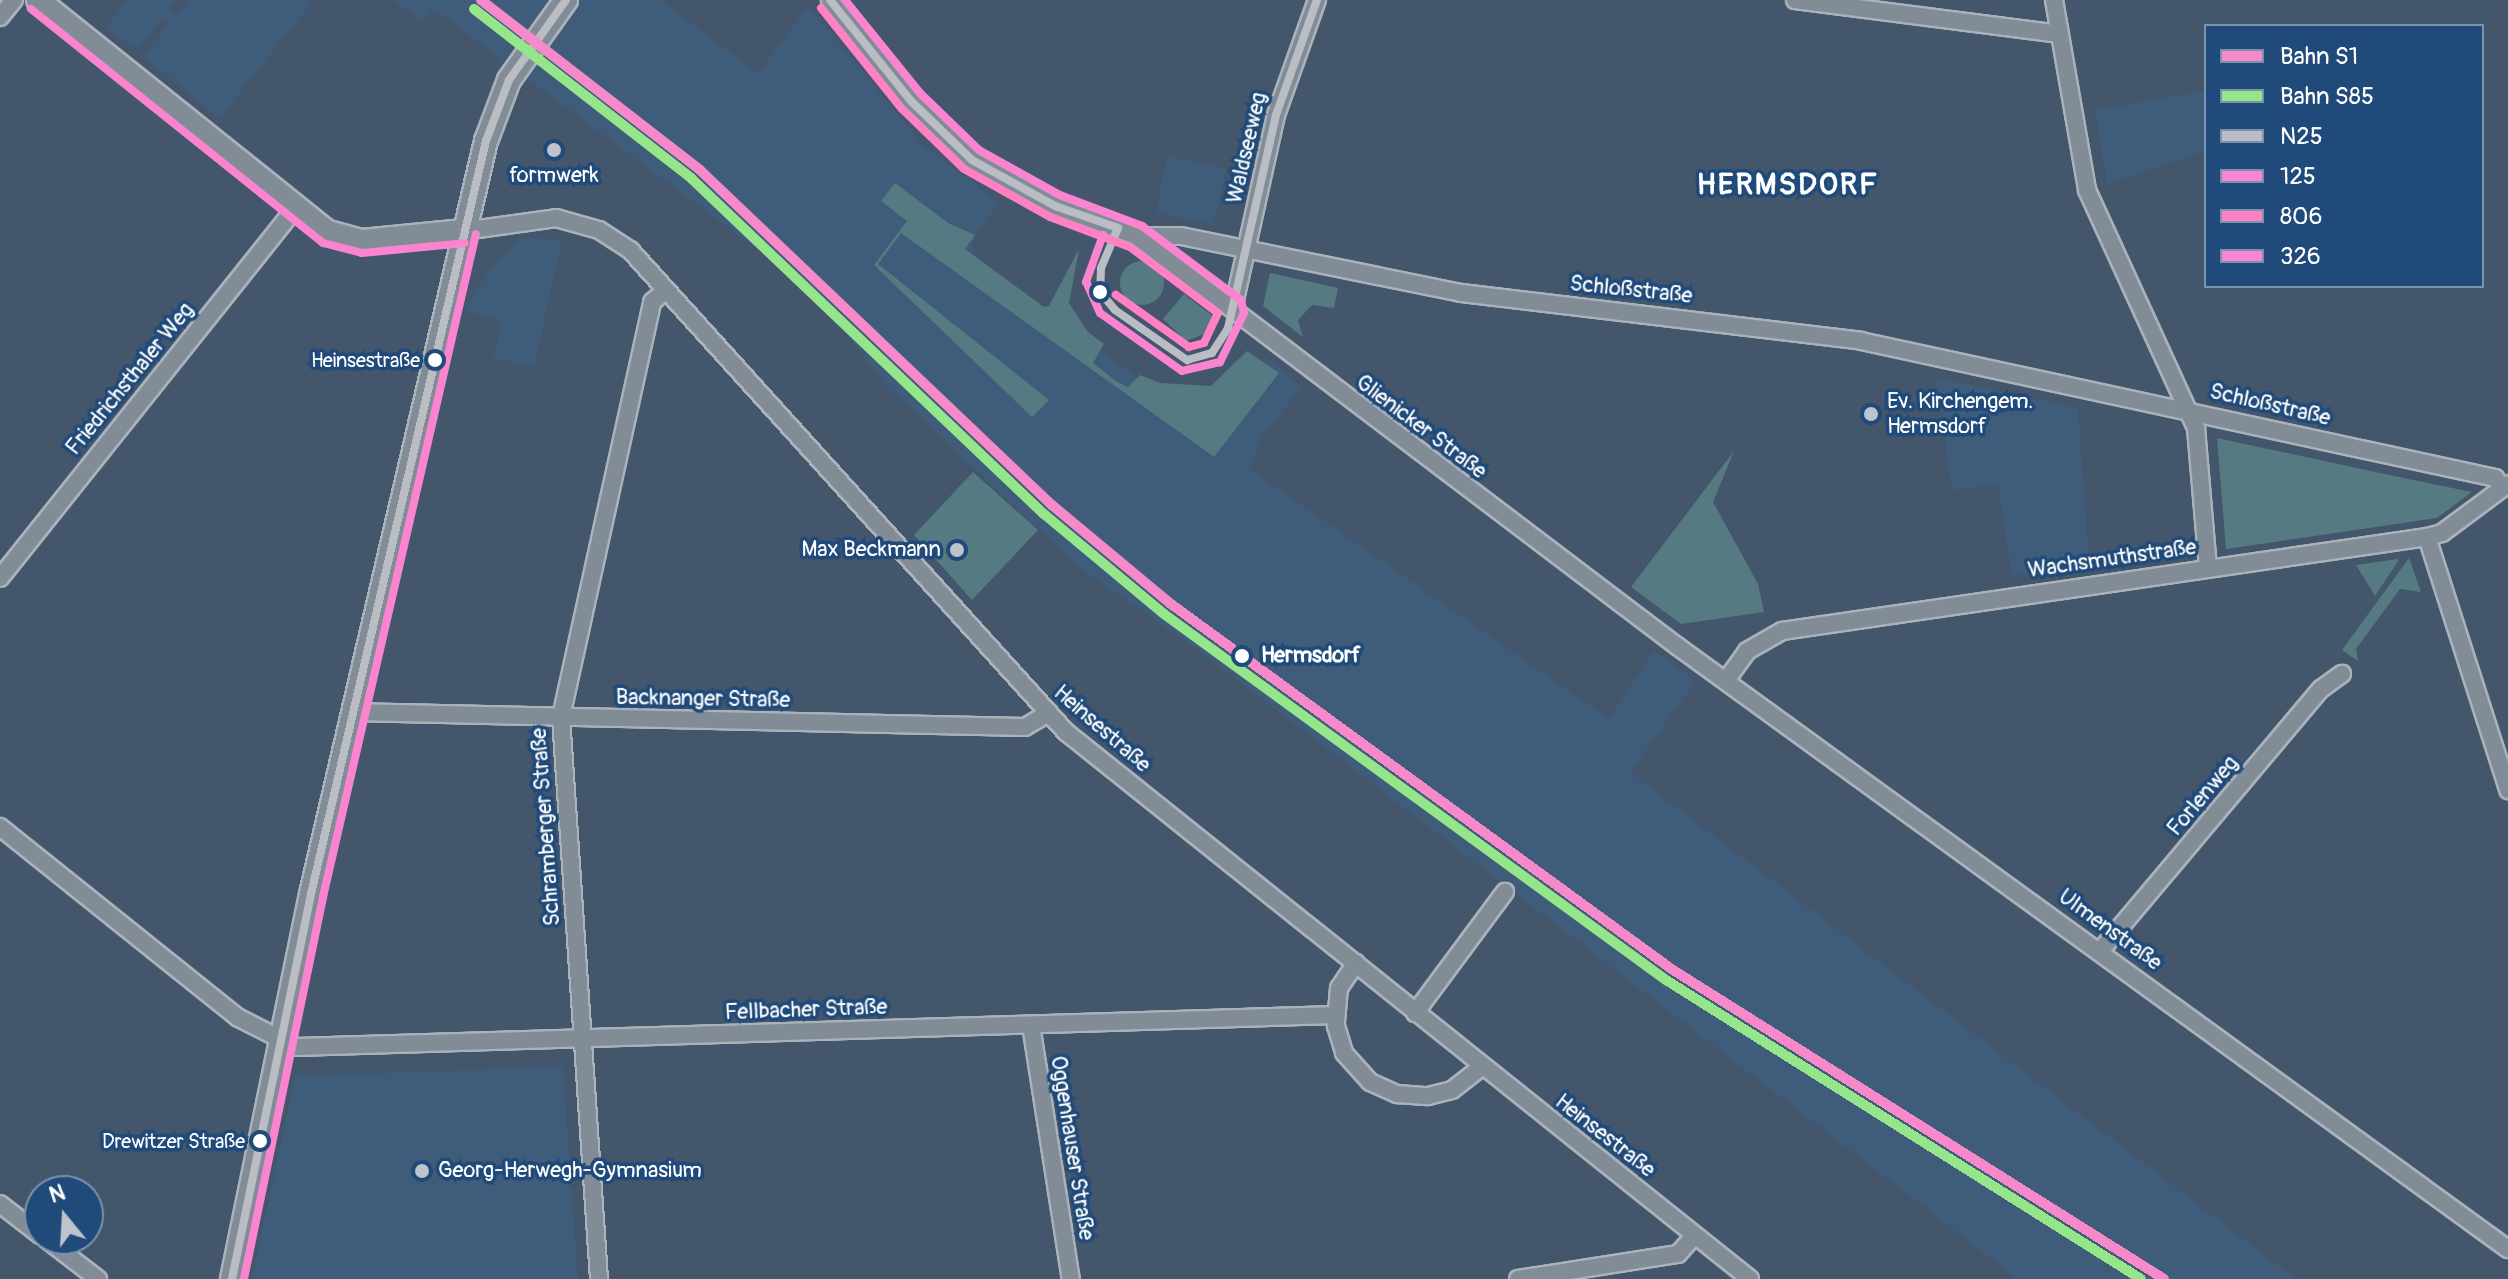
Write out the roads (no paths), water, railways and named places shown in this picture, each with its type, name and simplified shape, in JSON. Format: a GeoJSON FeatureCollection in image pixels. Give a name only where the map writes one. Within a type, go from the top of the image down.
{"type":"FeatureCollection","features":[{"type":"Feature","properties":{"kind":"main road"},"geometry":{"type":"LineString","coordinates":[[38,0],[295,208],[343,238],[464,231]]}},
{"type":"Feature","properties":{"kind":"main road"},"geometry":{"type":"LineString","coordinates":[[232,1279],[352,712],[464,231],[509,80],[566,0]]}},
{"type":"Feature","properties":{"kind":"street"},"geometry":{"type":"LineString","coordinates":[[0,17],[14,0]]}},
{"type":"Feature","properties":{"kind":"street","name":"Schloßstraße"},"geometry":{"type":"LineString","coordinates":[[830,0],[911,101],[972,160],[1055,206],[1136,236],[1160,233],[1461,293],[1861,341],[2495,478],[2505,486]]}},
{"type":"Feature","properties":{"kind":"street","name":"Waldseeweg"},"geometry":{"type":"LineString","coordinates":[[1233,309],[1282,93],[1317,0]]}},
{"type":"Feature","properties":{"kind":"street"},"geometry":{"type":"LineString","coordinates":[[1795,0],[2060,34]]}},
{"type":"Feature","properties":{"kind":"street"},"geometry":{"type":"LineString","coordinates":[[2054,0],[2087,190],[2196,428],[2208,567]]}},
{"type":"Feature","properties":{"kind":"street","name":"Friedrichsthaler Weg"},"geometry":{"type":"LineString","coordinates":[[0,578],[295,208]]}},
{"type":"Feature","properties":{"kind":"street","name":"Heinsestraße"},"geometry":{"type":"LineString","coordinates":[[464,231],[538,218],[578,222],[622,244],[1048,713],[1481,1067],[1750,1279]]}},
{"type":"Feature","properties":{"kind":"street","name":"Glienicker Straße"},"geometry":{"type":"LineString","coordinates":[[1136,236],[1683,650]]}},
{"type":"Feature","properties":{"kind":"street","name":"Schramberger Straße"},"geometry":{"type":"LineString","coordinates":[[599,1279],[561,717],[652,302],[665,291]]}},
{"type":"Feature","properties":{"kind":"street","name":"Wachsmuthstraße"},"geometry":{"type":"LineString","coordinates":[[1727,679],[1757,644],[1790,629],[2427,537],[2442,533],[2505,486]]}},
{"type":"Feature","properties":{"kind":"street"},"geometry":{"type":"LineString","coordinates":[[2427,537],[2508,790]]}},
{"type":"Feature","properties":{"kind":"street","name":"Ulmenstraße"},"geometry":{"type":"LineString","coordinates":[[1683,650],[2101,950],[2508,1249]]}},
{"type":"Feature","properties":{"kind":"street","name":"Forlenweg"},"geometry":{"type":"LineString","coordinates":[[2101,950],[2321,689],[2342,674]]}},
{"type":"Feature","properties":{"kind":"street","name":"Backnanger Straße"},"geometry":{"type":"LineString","coordinates":[[352,712],[1025,727],[1048,713]]}},
{"type":"Feature","properties":{"kind":"street"},"geometry":{"type":"LineString","coordinates":[[0,827],[219,1004],[280,1041]]}},
{"type":"Feature","properties":{"kind":"street"},"geometry":{"type":"LineString","coordinates":[[1415,1013],[1505,892]]}},
{"type":"Feature","properties":{"kind":"street"},"geometry":{"type":"LineString","coordinates":[[1356,963],[1339,988],[1335,1015],[1344,1053],[1383,1089],[1411,1097],[1445,1093],[1481,1067]]}},
{"type":"Feature","properties":{"kind":"street","name":"Fellbacher Straße"},"geometry":{"type":"LineString","coordinates":[[280,1041],[296,1047],[1335,1015]]}},
{"type":"Feature","properties":{"kind":"street","name":"Oggenhauser Straße"},"geometry":{"type":"LineString","coordinates":[[1031,1025],[1071,1279]]}},
{"type":"Feature","properties":{"kind":"street"},"geometry":{"type":"LineString","coordinates":[[0,1204],[24,1223]]}},
{"type":"Feature","properties":{"kind":"street"},"geometry":{"type":"LineString","coordinates":[[1518,1279],[1678,1254],[1695,1235]]}},
{"type":"Feature","properties":{"kind":"street"},"geometry":{"type":"LineString","coordinates":[[67,1255],[98,1279]]}},
{"type":"Feature","properties":{"kind":"rail line","name":"S1"},"geometry":{"type":"LineString","coordinates":[[481,0],[700,170],[1052,505],[1171,604],[1673,970],[2164,1279]]}},
{"type":"Feature","properties":{"kind":"rail line","name":"S85"},"geometry":{"type":"LineString","coordinates":[[474,9],[692,179],[1044,514],[1164,614],[1666,980],[2141,1279]]}},
{"type":"Feature","properties":{"kind":"place","name":"formwerk"},"geometry":{"type":"Point","coordinates":[554,150]}},
{"type":"Feature","properties":{"kind":"place","name":"Heinsestraße"},"geometry":{"type":"Point","coordinates":[435,360]}},
{"type":"Feature","properties":{"kind":"place","name":"Ev. Kirchengem. Hermsdorf"},"geometry":{"type":"Point","coordinates":[1871,414]}},
{"type":"Feature","properties":{"kind":"place","name":"Max Beckmann"},"geometry":{"type":"Point","coordinates":[957,550]}},
{"type":"Feature","properties":{"kind":"place","name":"Hermsdorf"},"geometry":{"type":"Point","coordinates":[1242,656]}},
{"type":"Feature","properties":{"kind":"place","name":"Drewitzer Straße"},"geometry":{"type":"Point","coordinates":[260,1141]}},
{"type":"Feature","properties":{"kind":"place","name":"Georg-Herwegh-Gymnasium"},"geometry":{"type":"Point","coordinates":[422,1171]}},
{"type":"Feature","properties":{"kind":"district","name":"HERMSDORF"},"geometry":{"type":"Point","coordinates":[1788,185]}}]}
